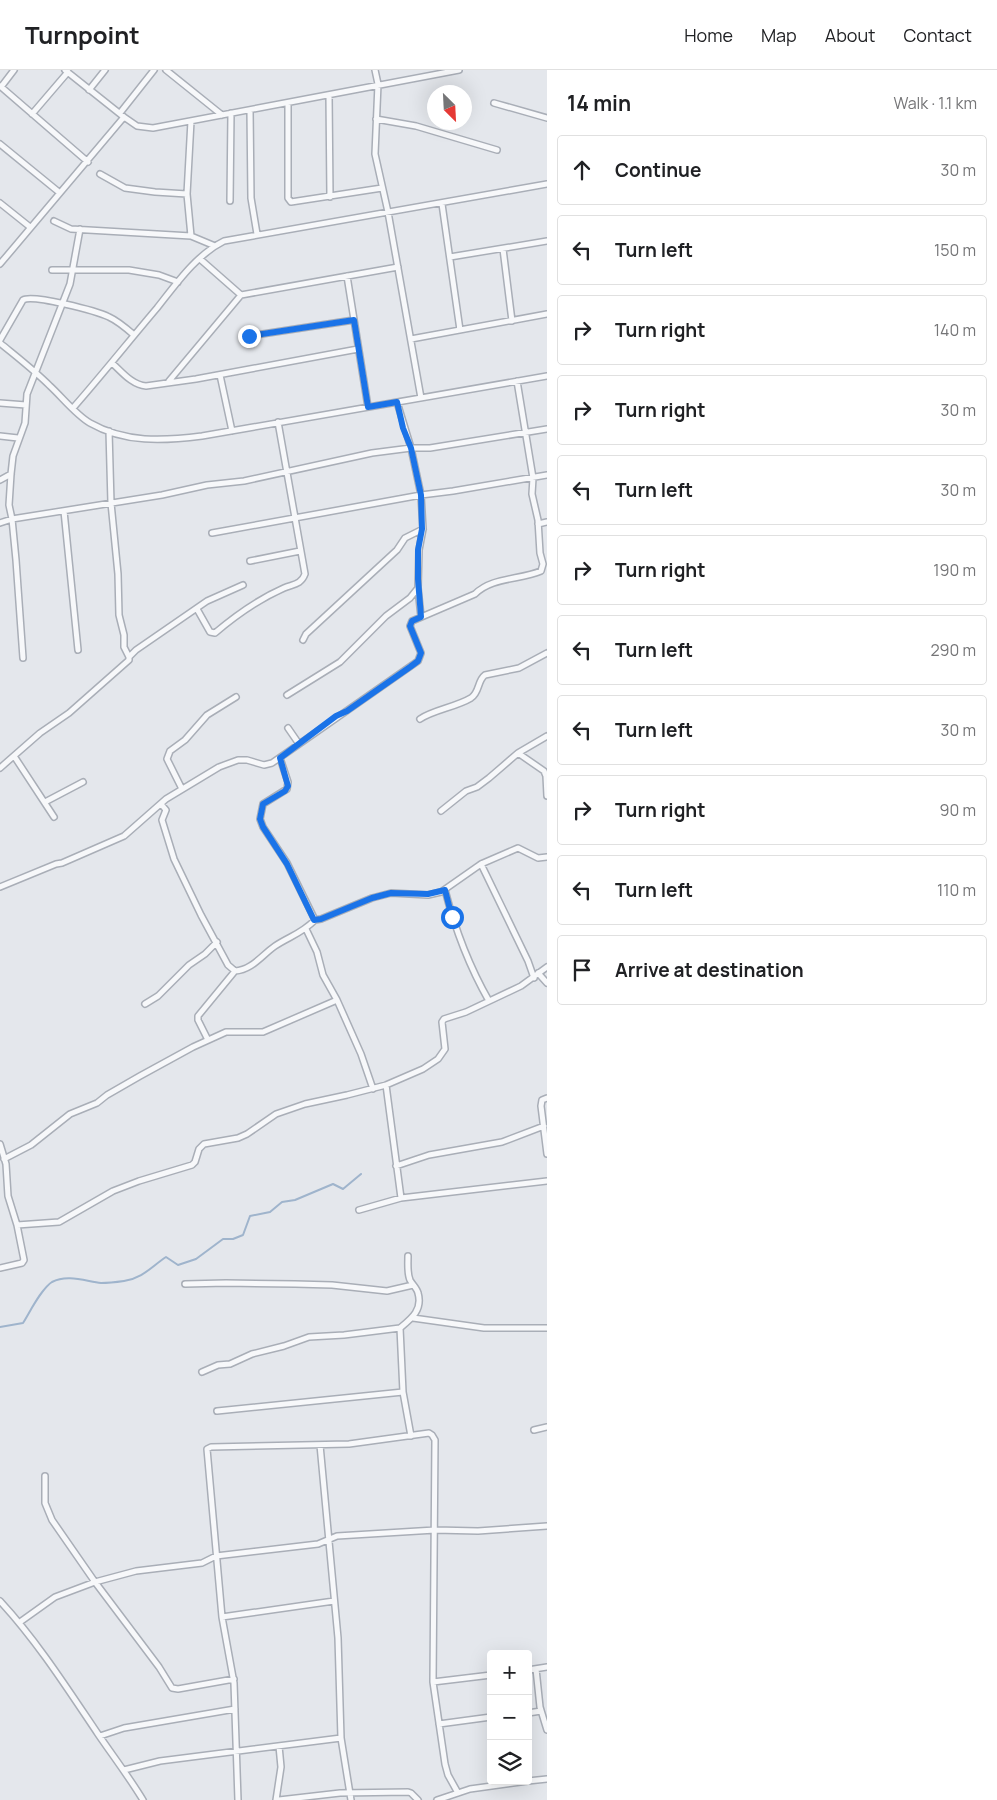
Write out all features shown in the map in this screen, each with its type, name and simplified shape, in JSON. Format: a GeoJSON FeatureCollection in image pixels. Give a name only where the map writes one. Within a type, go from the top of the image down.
{"type":"FeatureCollection","features":[{"type":"Feature","properties":{"kind":"street"},"geometry":{"type":"LineString","coordinates":[[14,70],[1,86],[88,162]]}},
{"type":"Feature","properties":{"kind":"street"},"geometry":{"type":"LineString","coordinates":[[89,90],[105,70]]}},
{"type":"Feature","properties":{"kind":"street"},"geometry":{"type":"LineString","coordinates":[[1,260],[88,162],[154,70]]}},
{"type":"Feature","properties":{"kind":"street"},"geometry":{"type":"LineString","coordinates":[[166,70],[222,115]]}},
{"type":"Feature","properties":{"kind":"street"},"geometry":{"type":"LineString","coordinates":[[375,70],[378,84],[375,154],[388,212],[421,398]]}},
{"type":"Feature","properties":{"kind":"street"},"geometry":{"type":"LineString","coordinates":[[32,114],[67,71],[137,126],[145,128],[288,104],[378,84],[459,70]]}},
{"type":"Feature","properties":{"kind":"street"},"geometry":{"type":"LineString","coordinates":[[329,95],[330,197]]}},
{"type":"Feature","properties":{"kind":"street"},"geometry":{"type":"LineString","coordinates":[[494,103],[547,118]]}},
{"type":"Feature","properties":{"kind":"street"},"geometry":{"type":"LineString","coordinates":[[288,104],[289,201],[293,203],[382,188]]}},
{"type":"Feature","properties":{"kind":"street"},"geometry":{"type":"LineString","coordinates":[[250,110],[251,198],[257,234]]}},
{"type":"Feature","properties":{"kind":"street"},"geometry":{"type":"LineString","coordinates":[[230,201],[231,114]]}},
{"type":"Feature","properties":{"kind":"street"},"geometry":{"type":"LineString","coordinates":[[376,119],[416,126],[497,150]]}},
{"type":"Feature","properties":{"kind":"street"},"geometry":{"type":"LineString","coordinates":[[191,121],[187,194],[191,236]]}},
{"type":"Feature","properties":{"kind":"street"},"geometry":{"type":"LineString","coordinates":[[0,144],[60,193]]}},
{"type":"Feature","properties":{"kind":"street"},"geometry":{"type":"LineString","coordinates":[[100,174],[125,188],[187,194]]}},
{"type":"Feature","properties":{"kind":"street"},"geometry":{"type":"LineString","coordinates":[[73,408],[178,282],[200,259],[224,241],[547,184]]}},
{"type":"Feature","properties":{"kind":"street"},"geometry":{"type":"LineString","coordinates":[[0,203],[30,227]]}},
{"type":"Feature","properties":{"kind":"street"},"geometry":{"type":"LineString","coordinates":[[442,204],[460,330]]}},
{"type":"Feature","properties":{"kind":"street"},"geometry":{"type":"LineString","coordinates":[[54,221],[71,228],[80,229],[191,236],[215,246]]}},
{"type":"Feature","properties":{"kind":"street"},"geometry":{"type":"LineString","coordinates":[[22,658],[12,519],[9,505],[13,456],[18,438],[25,424],[27,394],[64,302],[74,270],[80,229]]}},
{"type":"Feature","properties":{"kind":"street"},"geometry":{"type":"LineString","coordinates":[[450,257],[547,241]]}},
{"type":"Feature","properties":{"kind":"street"},"geometry":{"type":"LineString","coordinates":[[503,249],[512,321]]}},
{"type":"Feature","properties":{"kind":"street"},"geometry":{"type":"LineString","coordinates":[[200,259],[241,295]]}},
{"type":"Feature","properties":{"kind":"street"},"geometry":{"type":"LineString","coordinates":[[169,381],[241,295],[398,267]]}},
{"type":"Feature","properties":{"kind":"street"},"geometry":{"type":"LineString","coordinates":[[52,270],[129,270],[178,282]]}},
{"type":"Feature","properties":{"kind":"street"},"geometry":{"type":"LineString","coordinates":[[347,276],[368,407]]}},
{"type":"Feature","properties":{"kind":"street"},"geometry":{"type":"LineString","coordinates":[[134,334],[106,315],[64,302],[25,298],[0,342],[35,371],[88,422],[128,438],[168,440],[232,431],[547,376]]}},
{"type":"Feature","properties":{"kind":"street"},"geometry":{"type":"LineString","coordinates":[[411,339],[547,314]]}},
{"type":"Feature","properties":{"kind":"street"},"geometry":{"type":"LineString","coordinates":[[249,336],[354,320]]}},
{"type":"Feature","properties":{"kind":"street"},"geometry":{"type":"LineString","coordinates":[[112,363],[129,379],[142,386],[358,349]]}},
{"type":"Feature","properties":{"kind":"street"},"geometry":{"type":"LineString","coordinates":[[220,374],[232,431]]}},
{"type":"Feature","properties":{"kind":"street"},"geometry":{"type":"LineString","coordinates":[[0,887],[124,836],[161,804],[208,772],[238,760],[264,764],[280,758],[418,661],[421,653],[410,626],[412,621],[498,582],[541,571],[543,564],[532,494],[533,478],[517,381]]}},
{"type":"Feature","properties":{"kind":"street"},"geometry":{"type":"LineString","coordinates":[[397,402],[403,428],[411,448],[421,495],[422,529],[418,550],[418,588],[421,617]]}},
{"type":"Feature","properties":{"kind":"street"},"geometry":{"type":"LineString","coordinates":[[0,403],[26,405]]}},
{"type":"Feature","properties":{"kind":"street"},"geometry":{"type":"LineString","coordinates":[[196,608],[210,632],[215,632],[233,618],[280,589],[301,582],[305,574],[278,422]]}},
{"type":"Feature","properties":{"kind":"street"},"geometry":{"type":"LineString","coordinates":[[0,523],[12,519],[111,504],[207,485],[244,481],[287,473],[372,453],[411,448],[430,448],[547,429]]}},
{"type":"Feature","properties":{"kind":"street"},"geometry":{"type":"LineString","coordinates":[[109,431],[111,504],[118,574],[119,615],[124,635],[124,647],[129,657]]}},
{"type":"Feature","properties":{"kind":"street"},"geometry":{"type":"LineString","coordinates":[[0,436],[18,438]]}},
{"type":"Feature","properties":{"kind":"street"},"geometry":{"type":"LineString","coordinates":[[0,480],[11,474]]}},
{"type":"Feature","properties":{"kind":"street"},"geometry":{"type":"LineString","coordinates":[[212,533],[421,495],[453,492],[547,475]]}},
{"type":"Feature","properties":{"kind":"street"},"geometry":{"type":"LineString","coordinates":[[64,511],[78,650]]}},
{"type":"Feature","properties":{"kind":"street"},"geometry":{"type":"LineString","coordinates":[[538,524],[547,522]]}},
{"type":"Feature","properties":{"kind":"street"},"geometry":{"type":"LineString","coordinates":[[303,640],[306,634],[397,550],[405,538],[422,529]]}},
{"type":"Feature","properties":{"kind":"street"},"geometry":{"type":"LineString","coordinates":[[250,561],[300,551]]}},
{"type":"Feature","properties":{"kind":"street"},"geometry":{"type":"LineString","coordinates":[[0,768],[40,733],[69,713],[129,660],[129,657],[207,601],[243,586]]}},
{"type":"Feature","properties":{"kind":"street"},"geometry":{"type":"LineString","coordinates":[[287,695],[340,662],[386,616],[410,598],[418,588]]}},
{"type":"Feature","properties":{"kind":"street"},"geometry":{"type":"LineString","coordinates":[[420,719],[470,698],[478,690],[481,677],[518,668],[547,653]]}},
{"type":"Feature","properties":{"kind":"street"},"geometry":{"type":"LineString","coordinates":[[182,789],[167,759],[170,751],[184,740],[207,715],[236,698]]}},
{"type":"Feature","properties":{"kind":"street"},"geometry":{"type":"LineString","coordinates":[[288,728],[299,744]]}},
{"type":"Feature","properties":{"kind":"street"},"geometry":{"type":"LineString","coordinates":[[441,811],[489,778],[518,753],[547,736]]}},
{"type":"Feature","properties":{"kind":"street"},"geometry":{"type":"LineString","coordinates":[[518,753],[544,771],[547,796]]}},
{"type":"Feature","properties":{"kind":"street"},"geometry":{"type":"LineString","coordinates":[[14,756],[54,817]]}},
{"type":"Feature","properties":{"kind":"street"},"geometry":{"type":"LineString","coordinates":[[280,758],[288,782],[287,789],[263,804],[260,819],[263,827],[287,864],[314,920]]}},
{"type":"Feature","properties":{"kind":"street"},"geometry":{"type":"LineString","coordinates":[[45,802],[83,782]]}},
{"type":"Feature","properties":{"kind":"street"},"geometry":{"type":"LineString","coordinates":[[161,804],[166,810],[162,820],[174,859],[228,965],[235,971]]}},
{"type":"Feature","properties":{"kind":"street"},"geometry":{"type":"LineString","coordinates":[[208,1040],[198,1020],[198,1016],[235,971],[242,970],[253,964],[276,946],[306,929],[314,920],[372,898],[391,893],[428,894],[445,890],[481,864],[518,848],[538,858],[547,857]]}},
{"type":"Feature","properties":{"kind":"street"},"geometry":{"type":"LineString","coordinates":[[481,864],[528,961],[534,978]]}},
{"type":"Feature","properties":{"kind":"street"},"geometry":{"type":"LineString","coordinates":[[445,890],[456,929],[474,973],[490,1001]]}},
{"type":"Feature","properties":{"kind":"street"},"geometry":{"type":"LineString","coordinates":[[306,929],[317,952],[323,975],[337,1000],[374,1089]]}},
{"type":"Feature","properties":{"kind":"street"},"geometry":{"type":"LineString","coordinates":[[145,1004],[158,996],[189,965],[205,954],[217,942]]}},
{"type":"Feature","properties":{"kind":"street"},"geometry":{"type":"LineString","coordinates":[[17,1225],[59,1222],[113,1191],[140,1180],[192,1165],[195,1162],[198,1149],[204,1144],[238,1138],[276,1114],[305,1104],[374,1089],[422,1069],[438,1059],[445,1049],[442,1028],[444,1019],[490,1001],[534,978],[547,967]]}},
{"type":"Feature","properties":{"kind":"street"},"geometry":{"type":"LineString","coordinates":[[538,973],[547,983]]}},
{"type":"Feature","properties":{"kind":"street"},"geometry":{"type":"LineString","coordinates":[[4,1160],[31,1145],[70,1114],[97,1103],[140,1076],[208,1040],[226,1032],[263,1032],[337,1000]]}},
{"type":"Feature","properties":{"kind":"street"},"geometry":{"type":"LineString","coordinates":[[386,1085],[401,1198]]}},
{"type":"Feature","properties":{"kind":"street"},"geometry":{"type":"LineString","coordinates":[[547,1098],[542,1100],[541,1106],[547,1154]]}},
{"type":"Feature","properties":{"kind":"street"},"geometry":{"type":"LineString","coordinates":[[396,1166],[429,1155],[502,1142],[544,1126]]}},
{"type":"Feature","properties":{"kind":"street"},"geometry":{"type":"LineString","coordinates":[[0,1144],[7,1170],[8,1196],[17,1225],[23,1262],[0,1268]]}},
{"type":"Feature","properties":{"kind":"street"},"geometry":{"type":"LineString","coordinates":[[0,1172],[7,1170]]}},
{"type":"Feature","properties":{"kind":"street"},"geometry":{"type":"LineString","coordinates":[[359,1210],[401,1198],[547,1181]]}},
{"type":"Feature","properties":{"kind":"street"},"geometry":{"type":"LineString","coordinates":[[202,1372],[218,1365],[230,1364],[252,1354],[309,1337],[400,1328],[416,1314],[419,1300],[418,1291],[408,1273],[408,1256]]}},
{"type":"Feature","properties":{"kind":"street"},"geometry":{"type":"LineString","coordinates":[[185,1284],[226,1282],[314,1285],[375,1291],[387,1291],[413,1285]]}},
{"type":"Feature","properties":{"kind":"street"},"geometry":{"type":"LineString","coordinates":[[413,1318],[484,1328],[547,1328]]}},
{"type":"Feature","properties":{"kind":"street"},"geometry":{"type":"LineString","coordinates":[[400,1328],[403,1392],[411,1436]]}},
{"type":"Feature","properties":{"kind":"street"},"geometry":{"type":"LineString","coordinates":[[217,1411],[403,1392]]}},
{"type":"Feature","properties":{"kind":"street"},"geometry":{"type":"LineString","coordinates":[[534,1430],[547,1427]]}},
{"type":"Feature","properties":{"kind":"street"},"geometry":{"type":"LineString","coordinates":[[238,1800],[234,1680],[222,1617],[207,1449],[211,1447],[349,1444],[429,1433],[435,1440],[433,1682],[445,1764],[448,1775],[458,1793]]}},
{"type":"Feature","properties":{"kind":"street"},"geometry":{"type":"LineString","coordinates":[[320,1445],[338,1638],[341,1738],[351,1793],[350,1800]]}},
{"type":"Feature","properties":{"kind":"street"},"geometry":{"type":"LineString","coordinates":[[45,1476],[45,1503],[49,1514],[95,1582],[172,1688],[178,1689],[234,1680]]}},
{"type":"Feature","properties":{"kind":"street"},"geometry":{"type":"LineString","coordinates":[[20,1622],[55,1598],[95,1582],[136,1571],[202,1563],[216,1556],[318,1544],[337,1536],[435,1530],[478,1531],[547,1526]]}},
{"type":"Feature","properties":{"kind":"street"},"geometry":{"type":"LineString","coordinates":[[0,1601],[20,1622],[143,1800]]}},
{"type":"Feature","properties":{"kind":"street"},"geometry":{"type":"LineString","coordinates":[[222,1617],[334,1601]]}},
{"type":"Feature","properties":{"kind":"street"},"geometry":{"type":"LineString","coordinates":[[532,1670],[547,1667]]}},
{"type":"Feature","properties":{"kind":"street"},"geometry":{"type":"LineString","coordinates":[[536,1669],[541,1709],[547,1730]]}},
{"type":"Feature","properties":{"kind":"street"},"geometry":{"type":"LineString","coordinates":[[433,1682],[487,1675]]}},
{"type":"Feature","properties":{"kind":"street"},"geometry":{"type":"LineString","coordinates":[[532,1711],[547,1705]]}},
{"type":"Feature","properties":{"kind":"street"},"geometry":{"type":"LineString","coordinates":[[100,1736],[124,1728],[235,1709]]}},
{"type":"Feature","properties":{"kind":"street"},"geometry":{"type":"LineString","coordinates":[[440,1724],[487,1718]]}},
{"type":"Feature","properties":{"kind":"street"},"geometry":{"type":"LineString","coordinates":[[124,1770],[160,1761],[341,1738]]}},
{"type":"Feature","properties":{"kind":"street"},"geometry":{"type":"LineString","coordinates":[[279,1746],[281,1767],[277,1800],[312,1798],[330,1793],[408,1792],[418,1800]]}},
{"type":"Feature","properties":{"kind":"street"},"geometry":{"type":"LineString","coordinates":[[532,1780],[547,1778]]}},
{"type":"Feature","properties":{"kind":"street"},"geometry":{"type":"LineString","coordinates":[[437,1800],[470,1789],[499,1785]]}},
{"type":"Feature","properties":{"kind":"waterway"},"geometry":{"type":"LineString","coordinates":[[0,1327],[23,1323],[40,1295],[52,1282],[64,1278],[101,1283],[131,1280],[142,1275],[166,1257],[178,1265],[196,1259],[223,1239],[233,1239],[243,1235],[250,1216],[270,1212],[282,1202],[295,1200],[333,1184],[343,1189],[361,1174]]}},
{"type":"Feature","properties":{"kind":"route"},"geometry":{"type":"LineString","coordinates":[[249,336],[354,320],[368,407],[397,402],[403,428],[411,448],[421,495],[422,529],[418,550],[418,588],[421,617],[412,621],[410,626],[421,653],[418,661],[347,711],[336,716],[280,758],[288,786],[285,791],[263,804],[260,819],[263,827],[287,864],[314,920],[321,919],[372,898],[391,893],[408,895],[428,894],[445,890],[452,917]]}}]}
